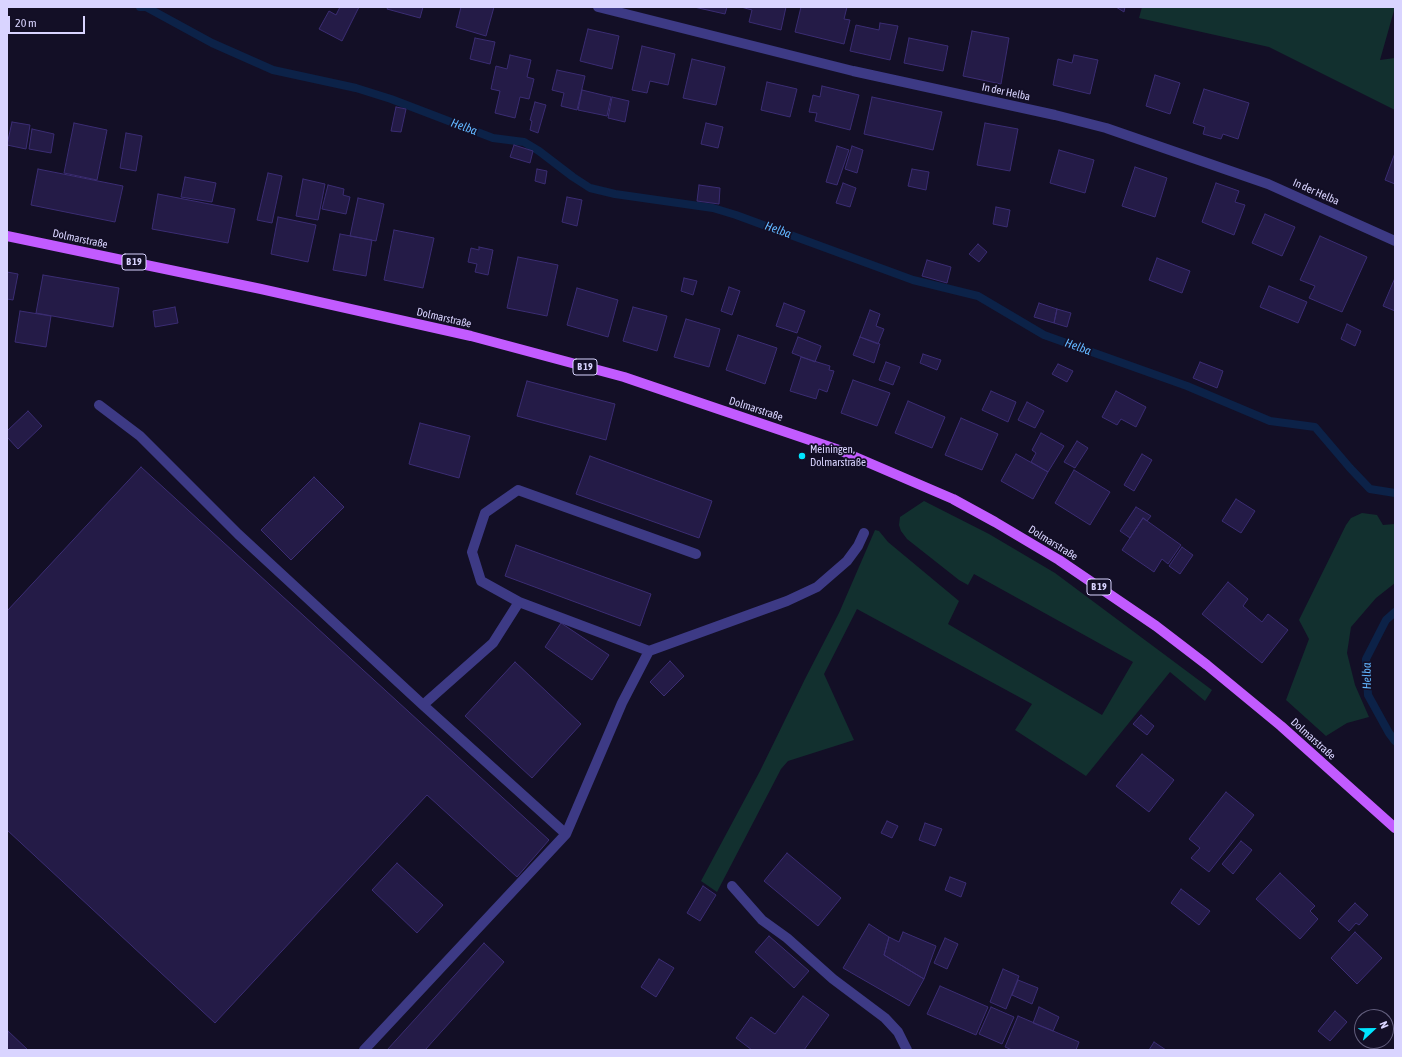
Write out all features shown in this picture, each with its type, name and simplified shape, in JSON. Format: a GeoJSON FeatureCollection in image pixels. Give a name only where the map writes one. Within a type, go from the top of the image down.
{"type":"FeatureCollection","features":[{"type":"Feature","properties":{"kind":"main road","name":"Dolmarstraße"},"geometry":{"type":"LineString","coordinates":[[7,236],[261,288],[471,336],[624,377],[838,450],[953,499],[1059,560],[1156,626],[1207,665],[1281,726],[1395,828]]}},
{"type":"Feature","properties":{"kind":"street","name":"In der Helba"},"geometry":{"type":"LineString","coordinates":[[598,7],[853,71],[1055,115],[1106,128],[1268,184],[1395,241]]}},
{"type":"Feature","properties":{"kind":"street"},"geometry":{"type":"LineString","coordinates":[[99,405],[140,436],[238,534],[423,705],[566,834]]}},
{"type":"Feature","properties":{"kind":"street"},"geometry":{"type":"LineString","coordinates":[[696,554],[518,490],[485,513],[472,552],[481,581],[519,602],[649,651],[786,601],[817,587],[847,561],[858,546],[864,533]]}},
{"type":"Feature","properties":{"kind":"street"},"geometry":{"type":"LineString","coordinates":[[423,705],[493,643],[519,602]]}},
{"type":"Feature","properties":{"kind":"street"},"geometry":{"type":"LineString","coordinates":[[364,1050],[566,834],[622,703],[649,651]]}},
{"type":"Feature","properties":{"kind":"street"},"geometry":{"type":"LineString","coordinates":[[732,886],[762,920],[787,938],[833,979],[885,1018],[898,1032],[907,1050]]}},
{"type":"Feature","properties":{"kind":"green space"},"geometry":{"type":"Polygon","coordinates":[[[1142,7],[1395,7],[1380,60],[1395,58],[1395,110],[1269,47],[1139,18],[1142,7]]]}},
{"type":"Feature","properties":{"kind":"green space"},"geometry":{"type":"Polygon","coordinates":[[[924,501],[989,534],[1055,573],[1212,690],[1205,701],[1170,672],[1086,776],[1015,730],[1032,704],[857,609],[824,674],[854,740],[788,761],[781,769],[717,892],[701,881],[760,771],[839,613],[875,530],[879,531],[888,542],[959,601],[948,624],[1102,715],[1133,662],[974,574],[968,585],[959,580],[907,539],[901,531],[899,525],[900,517],[924,501]]]}},
{"type":"Feature","properties":{"kind":"green space"},"geometry":{"type":"Polygon","coordinates":[[[1362,513],[1377,515],[1383,525],[1395,524],[1395,583],[1376,598],[1351,627],[1347,653],[1355,685],[1369,717],[1347,723],[1326,736],[1286,700],[1309,639],[1299,620],[1346,525],[1351,518],[1362,513]]]}},
{"type":"Feature","properties":{"kind":"building"},"geometry":{"type":"Polygon","coordinates":[[[340,7],[359,7],[342,41],[319,29],[329,11],[336,15],[340,7]]]}},
{"type":"Feature","properties":{"kind":"building"},"geometry":{"type":"Polygon","coordinates":[[[388,7],[423,7],[420,18],[387,9],[388,7]]]}},
{"type":"Feature","properties":{"kind":"building"},"geometry":{"type":"Polygon","coordinates":[[[461,7],[494,7],[486,36],[456,27],[461,7]]]}},
{"type":"Feature","properties":{"kind":"building"},"geometry":{"type":"Polygon","coordinates":[[[694,7],[727,7],[725,14],[694,7]]]}},
{"type":"Feature","properties":{"kind":"building"},"geometry":{"type":"Polygon","coordinates":[[[741,7],[786,7],[781,30],[749,22],[752,10],[741,7]]]}},
{"type":"Feature","properties":{"kind":"building"},"geometry":{"type":"Polygon","coordinates":[[[801,7],[847,7],[844,19],[850,20],[844,44],[795,32],[801,7]]]}},
{"type":"Feature","properties":{"kind":"building"},"geometry":{"type":"Polygon","coordinates":[[[1116,7],[1125,7],[1124,12],[1116,7]]]}},
{"type":"Feature","properties":{"kind":"building"},"geometry":{"type":"Polygon","coordinates":[[[880,23],[898,26],[890,60],[850,51],[856,25],[879,30],[880,23]]]}},
{"type":"Feature","properties":{"kind":"building"},"geometry":{"type":"Polygon","coordinates":[[[588,29],[619,36],[612,69],[580,61],[588,29]]]}},
{"type":"Feature","properties":{"kind":"building"},"geometry":{"type":"Polygon","coordinates":[[[972,31],[1009,38],[1001,84],[963,76],[972,31]]]}},
{"type":"Feature","properties":{"kind":"building"},"geometry":{"type":"Polygon","coordinates":[[[475,38],[495,42],[490,64],[470,59],[475,38]]]}},
{"type":"Feature","properties":{"kind":"building"},"geometry":{"type":"Polygon","coordinates":[[[909,38],[948,46],[943,71],[904,63],[909,38]]]}},
{"type":"Feature","properties":{"kind":"building"},"geometry":{"type":"Polygon","coordinates":[[[642,46],[675,54],[668,85],[650,81],[647,93],[632,90],[642,46]]]}},
{"type":"Feature","properties":{"kind":"building"},"geometry":{"type":"Polygon","coordinates":[[[510,55],[531,60],[527,77],[534,79],[529,99],[520,97],[515,118],[495,113],[500,91],[491,89],[496,66],[507,69],[510,55]]]}},
{"type":"Feature","properties":{"kind":"building"},"geometry":{"type":"Polygon","coordinates":[[[1074,55],[1098,60],[1090,94],[1053,85],[1058,59],[1072,63],[1074,55]]]}},
{"type":"Feature","properties":{"kind":"building"},"geometry":{"type":"Polygon","coordinates":[[[692,59],[725,67],[716,105],[683,98],[692,59]]]}},
{"type":"Feature","properties":{"kind":"building"},"geometry":{"type":"Polygon","coordinates":[[[557,70],[585,76],[577,110],[561,106],[564,93],[552,90],[557,70]]]}},
{"type":"Feature","properties":{"kind":"building"},"geometry":{"type":"Polygon","coordinates":[[[1155,75],[1180,83],[1170,114],[1146,106],[1155,75]]]}},
{"type":"Feature","properties":{"kind":"building"},"geometry":{"type":"Polygon","coordinates":[[[767,82],[797,89],[790,117],[761,110],[767,82]]]}},
{"type":"Feature","properties":{"kind":"building"},"geometry":{"type":"Polygon","coordinates":[[[822,86],[859,95],[850,130],[815,121],[817,113],[809,112],[813,95],[820,97],[822,86]]]}},
{"type":"Feature","properties":{"kind":"building"},"geometry":{"type":"Polygon","coordinates":[[[1204,89],[1249,103],[1238,139],[1223,134],[1221,139],[1203,134],[1205,127],[1193,123],[1204,89]]]}},
{"type":"Feature","properties":{"kind":"building"},"geometry":{"type":"Polygon","coordinates":[[[582,90],[611,97],[607,116],[578,110],[582,90]]]}},
{"type":"Feature","properties":{"kind":"building"},"geometry":{"type":"Polygon","coordinates":[[[612,97],[629,101],[625,122],[608,118],[612,97]]]}},
{"type":"Feature","properties":{"kind":"building"},"geometry":{"type":"Polygon","coordinates":[[[872,97],[942,112],[933,150],[864,134],[872,97]]]}},
{"type":"Feature","properties":{"kind":"building"},"geometry":{"type":"Polygon","coordinates":[[[535,102],[546,105],[538,133],[530,130],[532,121],[530,120],[535,102]]]}},
{"type":"Feature","properties":{"kind":"building"},"geometry":{"type":"Polygon","coordinates":[[[396,107],[406,109],[401,132],[391,131],[396,107]]]}},
{"type":"Feature","properties":{"kind":"building"},"geometry":{"type":"Polygon","coordinates":[[[12,122],[30,125],[26,149],[7,145],[12,122]]]}},
{"type":"Feature","properties":{"kind":"building"},"geometry":{"type":"Polygon","coordinates":[[[74,123],[107,130],[97,180],[64,173],[74,123]]]}},
{"type":"Feature","properties":{"kind":"building"},"geometry":{"type":"Polygon","coordinates":[[[706,123],[723,127],[718,148],[701,144],[706,123]]]}},
{"type":"Feature","properties":{"kind":"building"},"geometry":{"type":"Polygon","coordinates":[[[985,123],[1018,129],[1010,171],[977,165],[985,123]]]}},
{"type":"Feature","properties":{"kind":"building"},"geometry":{"type":"Polygon","coordinates":[[[32,129],[54,134],[51,153],[29,149],[32,129]]]}},
{"type":"Feature","properties":{"kind":"building"},"geometry":{"type":"Polygon","coordinates":[[[126,133],[142,136],[136,171],[120,168],[126,133]]]}},
{"type":"Feature","properties":{"kind":"building"},"geometry":{"type":"Polygon","coordinates":[[[514,145],[533,151],[530,163],[510,157],[514,145]]]}},
{"type":"Feature","properties":{"kind":"building"},"geometry":{"type":"Polygon","coordinates":[[[837,146],[849,150],[837,185],[826,182],[837,146]]]}},
{"type":"Feature","properties":{"kind":"building"},"geometry":{"type":"Polygon","coordinates":[[[852,146],[863,150],[857,173],[845,169],[852,146]]]}},
{"type":"Feature","properties":{"kind":"building"},"geometry":{"type":"Polygon","coordinates":[[[1059,150],[1094,160],[1085,193],[1050,183],[1059,150]]]}},
{"type":"Feature","properties":{"kind":"building"},"geometry":{"type":"Polygon","coordinates":[[[1395,153],[1395,184],[1385,180],[1395,153]]]}},
{"type":"Feature","properties":{"kind":"building"},"geometry":{"type":"Polygon","coordinates":[[[1135,167],[1167,178],[1155,217],[1122,206],[1135,167]]]}},
{"type":"Feature","properties":{"kind":"building"},"geometry":{"type":"Polygon","coordinates":[[[38,169],[123,186],[115,222],[31,205],[38,169]]]}},
{"type":"Feature","properties":{"kind":"building"},"geometry":{"type":"Polygon","coordinates":[[[537,169],[547,171],[545,184],[535,181],[537,169]]]}},
{"type":"Feature","properties":{"kind":"building"},"geometry":{"type":"Polygon","coordinates":[[[912,169],[929,172],[926,190],[908,186],[912,169]]]}},
{"type":"Feature","properties":{"kind":"building"},"geometry":{"type":"Polygon","coordinates":[[[268,173],[282,176],[272,223],[257,220],[268,173]]]}},
{"type":"Feature","properties":{"kind":"building"},"geometry":{"type":"Polygon","coordinates":[[[185,177],[216,183],[212,202],[181,197],[185,177]]]}},
{"type":"Feature","properties":{"kind":"building"},"geometry":{"type":"Polygon","coordinates":[[[303,179],[325,184],[318,220],[296,216],[303,179]]]}},
{"type":"Feature","properties":{"kind":"building"},"geometry":{"type":"Polygon","coordinates":[[[843,183],[856,188],[850,207],[836,203],[843,183]]]}},
{"type":"Feature","properties":{"kind":"building"},"geometry":{"type":"Polygon","coordinates":[[[1216,183],[1239,191],[1235,202],[1245,205],[1234,235],[1202,222],[1216,183]]]}},
{"type":"Feature","properties":{"kind":"building"},"geometry":{"type":"Polygon","coordinates":[[[328,185],[344,189],[343,195],[350,197],[346,214],[322,209],[328,185]]]}},
{"type":"Feature","properties":{"kind":"building"},"geometry":{"type":"Polygon","coordinates":[[[699,185],[720,188],[719,204],[697,201],[699,185]]]}},
{"type":"Feature","properties":{"kind":"building"},"geometry":{"type":"Polygon","coordinates":[[[158,194],[235,209],[228,243],[152,229],[158,194]]]}},
{"type":"Feature","properties":{"kind":"building"},"geometry":{"type":"Polygon","coordinates":[[[567,197],[582,200],[577,226],[562,222],[567,197]]]}},
{"type":"Feature","properties":{"kind":"building"},"geometry":{"type":"Polygon","coordinates":[[[358,198],[384,204],[376,241],[350,236],[358,198]]]}},
{"type":"Feature","properties":{"kind":"building"},"geometry":{"type":"Polygon","coordinates":[[[996,207],[1010,210],[1007,227],[993,224],[996,207]]]}},
{"type":"Feature","properties":{"kind":"building"},"geometry":{"type":"Polygon","coordinates":[[[1265,214],[1295,227],[1282,256],[1252,243],[1265,214]]]}},
{"type":"Feature","properties":{"kind":"building"},"geometry":{"type":"Polygon","coordinates":[[[278,217],[316,225],[308,262],[271,254],[278,217]]]}},
{"type":"Feature","properties":{"kind":"building"},"geometry":{"type":"Polygon","coordinates":[[[394,230],[434,238],[423,288],[384,280],[394,230]]]}},
{"type":"Feature","properties":{"kind":"building"},"geometry":{"type":"Polygon","coordinates":[[[340,234],[372,240],[366,276],[333,270],[340,234]]]}},
{"type":"Feature","properties":{"kind":"building"},"geometry":{"type":"Polygon","coordinates":[[[1320,236],[1367,257],[1342,312],[1309,298],[1315,286],[1300,280],[1320,236]]]}},
{"type":"Feature","properties":{"kind":"building"},"geometry":{"type":"Polygon","coordinates":[[[978,244],[987,252],[979,262],[969,254],[978,244]]]}},
{"type":"Feature","properties":{"kind":"building"},"geometry":{"type":"Polygon","coordinates":[[[479,247],[493,250],[488,275],[475,272],[477,264],[468,262],[471,248],[479,250],[479,247]]]}},
{"type":"Feature","properties":{"kind":"building"},"geometry":{"type":"Polygon","coordinates":[[[518,257],[558,265],[547,316],[507,308],[518,257]]]}},
{"type":"Feature","properties":{"kind":"building"},"geometry":{"type":"Polygon","coordinates":[[[1157,258],[1190,271],[1182,293],[1149,280],[1157,258]]]}},
{"type":"Feature","properties":{"kind":"building"},"geometry":{"type":"Polygon","coordinates":[[[927,260],[951,267],[947,283],[922,276],[927,260]]]}},
{"type":"Feature","properties":{"kind":"building"},"geometry":{"type":"Polygon","coordinates":[[[7,272],[18,274],[13,300],[7,299],[7,272]]]}},
{"type":"Feature","properties":{"kind":"building"},"geometry":{"type":"Polygon","coordinates":[[[43,275],[119,288],[113,327],[36,313],[43,275]]]}},
{"type":"Feature","properties":{"kind":"building"},"geometry":{"type":"Polygon","coordinates":[[[684,278],[697,281],[693,295],[681,291],[684,278]]]}},
{"type":"Feature","properties":{"kind":"building"},"geometry":{"type":"Polygon","coordinates":[[[1395,278],[1395,311],[1383,306],[1395,278]]]}},
{"type":"Feature","properties":{"kind":"building"},"geometry":{"type":"Polygon","coordinates":[[[1269,286],[1307,302],[1298,323],[1260,307],[1269,286]]]}},
{"type":"Feature","properties":{"kind":"building"},"geometry":{"type":"Polygon","coordinates":[[[729,287],[740,291],[732,315],[721,311],[729,287]]]}},
{"type":"Feature","properties":{"kind":"building"},"geometry":{"type":"Polygon","coordinates":[[[577,288],[618,300],[608,337],[567,325],[577,288]]]}},
{"type":"Feature","properties":{"kind":"building"},"geometry":{"type":"Polygon","coordinates":[[[784,303],[805,311],[797,333],[776,326],[784,303]]]}},
{"type":"Feature","properties":{"kind":"building"},"geometry":{"type":"Polygon","coordinates":[[[1039,303],[1057,309],[1054,323],[1034,317],[1039,303]]]}},
{"type":"Feature","properties":{"kind":"building"},"geometry":{"type":"Polygon","coordinates":[[[175,307],[178,323],[155,327],[153,311],[175,307]]]}},
{"type":"Feature","properties":{"kind":"building"},"geometry":{"type":"Polygon","coordinates":[[[633,307],[667,316],[657,351],[623,341],[633,307]]]}},
{"type":"Feature","properties":{"kind":"building"},"geometry":{"type":"Polygon","coordinates":[[[1057,309],[1071,313],[1067,327],[1054,323],[1057,309]]]}},
{"type":"Feature","properties":{"kind":"building"},"geometry":{"type":"Polygon","coordinates":[[[870,310],[880,314],[876,326],[884,329],[878,344],[860,337],[870,310]]]}},
{"type":"Feature","properties":{"kind":"building"},"geometry":{"type":"Polygon","coordinates":[[[20,311],[51,316],[46,347],[15,342],[20,311]]]}},
{"type":"Feature","properties":{"kind":"building"},"geometry":{"type":"Polygon","coordinates":[[[686,319],[720,329],[709,367],[674,357],[686,319]]]}},
{"type":"Feature","properties":{"kind":"building"},"geometry":{"type":"Polygon","coordinates":[[[1347,324],[1361,331],[1355,346],[1341,339],[1347,324]]]}},
{"type":"Feature","properties":{"kind":"building"},"geometry":{"type":"Polygon","coordinates":[[[738,335],[777,348],[765,384],[726,370],[738,335]]]}},
{"type":"Feature","properties":{"kind":"building"},"geometry":{"type":"Polygon","coordinates":[[[798,337],[821,346],[815,362],[792,353],[798,337]]]}},
{"type":"Feature","properties":{"kind":"building"},"geometry":{"type":"Polygon","coordinates":[[[860,337],[880,344],[874,363],[853,355],[860,337]]]}},
{"type":"Feature","properties":{"kind":"building"},"geometry":{"type":"Polygon","coordinates":[[[923,354],[941,360],[937,370],[920,363],[923,354]]]}},
{"type":"Feature","properties":{"kind":"building"},"geometry":{"type":"Polygon","coordinates":[[[801,357],[830,366],[829,370],[834,371],[827,392],[819,389],[816,399],[790,391],[801,357]]]}},
{"type":"Feature","properties":{"kind":"building"},"geometry":{"type":"Polygon","coordinates":[[[886,362],[900,367],[893,385],[879,380],[886,362]]]}},
{"type":"Feature","properties":{"kind":"building"},"geometry":{"type":"Polygon","coordinates":[[[1200,362],[1223,371],[1217,388],[1193,378],[1200,362]]]}},
{"type":"Feature","properties":{"kind":"building"},"geometry":{"type":"Polygon","coordinates":[[[1058,364],[1073,371],[1067,382],[1052,374],[1058,364]]]}},
{"type":"Feature","properties":{"kind":"building"},"geometry":{"type":"Polygon","coordinates":[[[853,380],[890,393],[877,426],[841,413],[853,380]]]}},
{"type":"Feature","properties":{"kind":"building"},"geometry":{"type":"Polygon","coordinates":[[[527,381],[615,404],[606,440],[517,416],[527,381]]]}},
{"type":"Feature","properties":{"kind":"building"},"geometry":{"type":"Polygon","coordinates":[[[991,391],[1016,402],[1008,422],[982,410],[991,391]]]}},
{"type":"Feature","properties":{"kind":"building"},"geometry":{"type":"Polygon","coordinates":[[[1116,391],[1146,407],[1136,427],[1121,419],[1117,425],[1102,417],[1116,391]]]}},
{"type":"Feature","properties":{"kind":"building"},"geometry":{"type":"Polygon","coordinates":[[[908,401],[945,417],[932,448],[895,433],[908,401]]]}},
{"type":"Feature","properties":{"kind":"building"},"geometry":{"type":"Polygon","coordinates":[[[1027,402],[1044,411],[1035,428],[1018,420],[1027,402]]]}},
{"type":"Feature","properties":{"kind":"building"},"geometry":{"type":"Polygon","coordinates":[[[28,411],[42,426],[18,449],[7,437],[7,431],[28,411]]]}},
{"type":"Feature","properties":{"kind":"building"},"geometry":{"type":"Polygon","coordinates":[[[961,418],[998,434],[982,470],[945,455],[961,418]]]}},
{"type":"Feature","properties":{"kind":"building"},"geometry":{"type":"Polygon","coordinates":[[[420,423],[470,436],[459,478],[409,464],[420,423]]]}},
{"type":"Feature","properties":{"kind":"building"},"geometry":{"type":"Polygon","coordinates":[[[1041,433],[1064,446],[1048,472],[1031,462],[1036,453],[1032,450],[1041,433]]]}},
{"type":"Feature","properties":{"kind":"building"},"geometry":{"type":"Polygon","coordinates":[[[1077,441],[1088,448],[1075,468],[1064,462],[1077,441]]]}},
{"type":"Feature","properties":{"kind":"building"},"geometry":{"type":"Polygon","coordinates":[[[1016,454],[1048,472],[1033,499],[1001,481],[1016,454]]]}},
{"type":"Feature","properties":{"kind":"building"},"geometry":{"type":"Polygon","coordinates":[[[1142,454],[1152,460],[1134,491],[1124,485],[1142,454]]]}},
{"type":"Feature","properties":{"kind":"building"},"geometry":{"type":"Polygon","coordinates":[[[590,456],[712,501],[699,538],[576,494],[590,456]]]}},
{"type":"Feature","properties":{"kind":"building"},"geometry":{"type":"Polygon","coordinates":[[[141,467],[549,840],[517,877],[427,795],[215,1023],[7,830],[7,611],[141,467]]]}},
{"type":"Feature","properties":{"kind":"building"},"geometry":{"type":"Polygon","coordinates":[[[1074,470],[1110,492],[1090,525],[1055,503],[1074,470]]]}},
{"type":"Feature","properties":{"kind":"building"},"geometry":{"type":"Polygon","coordinates":[[[314,477],[344,507],[291,560],[261,530],[314,477]]]}},
{"type":"Feature","properties":{"kind":"building"},"geometry":{"type":"Polygon","coordinates":[[[1236,499],[1255,511],[1241,533],[1222,521],[1236,499]]]}},
{"type":"Feature","properties":{"kind":"building"},"geometry":{"type":"Polygon","coordinates":[[[1136,507],[1151,516],[1147,521],[1143,518],[1130,538],[1120,531],[1136,507]]]}},
{"type":"Feature","properties":{"kind":"building"},"geometry":{"type":"Polygon","coordinates":[[[1143,518],[1181,545],[1168,564],[1162,559],[1154,572],[1122,550],[1143,518]]]}},
{"type":"Feature","properties":{"kind":"building"},"geometry":{"type":"Polygon","coordinates":[[[516,545],[651,594],[640,626],[505,576],[516,545]]]}},
{"type":"Feature","properties":{"kind":"building"},"geometry":{"type":"Polygon","coordinates":[[[1182,547],[1193,555],[1180,574],[1169,566],[1182,547]]]}},
{"type":"Feature","properties":{"kind":"building"},"geometry":{"type":"Polygon","coordinates":[[[1228,582],[1248,599],[1243,606],[1262,622],[1268,614],[1288,630],[1262,663],[1202,614],[1228,582]]]}},
{"type":"Feature","properties":{"kind":"building"},"geometry":{"type":"Polygon","coordinates":[[[561,623],[609,655],[592,680],[545,647],[561,623]]]}},
{"type":"Feature","properties":{"kind":"building"},"geometry":{"type":"Polygon","coordinates":[[[670,661],[684,676],[664,696],[650,682],[670,661]]]}},
{"type":"Feature","properties":{"kind":"building"},"geometry":{"type":"Polygon","coordinates":[[[515,662],[581,724],[532,778],[465,716],[515,662]]]}},
{"type":"Feature","properties":{"kind":"building"},"geometry":{"type":"Polygon","coordinates":[[[1141,715],[1154,726],[1147,735],[1133,724],[1141,715]]]}},
{"type":"Feature","properties":{"kind":"building"},"geometry":{"type":"Polygon","coordinates":[[[1142,754],[1174,780],[1149,812],[1116,786],[1142,754]]]}},
{"type":"Feature","properties":{"kind":"building"},"geometry":{"type":"Polygon","coordinates":[[[1226,792],[1254,815],[1209,872],[1191,858],[1200,848],[1189,839],[1226,792]]]}},
{"type":"Feature","properties":{"kind":"building"},"geometry":{"type":"Polygon","coordinates":[[[887,821],[898,826],[892,838],[881,833],[887,821]]]}},
{"type":"Feature","properties":{"kind":"building"},"geometry":{"type":"Polygon","coordinates":[[[925,823],[942,829],[935,846],[919,840],[925,823]]]}},
{"type":"Feature","properties":{"kind":"building"},"geometry":{"type":"Polygon","coordinates":[[[1241,841],[1252,850],[1233,874],[1222,864],[1241,841]]]}},
{"type":"Feature","properties":{"kind":"building"},"geometry":{"type":"Polygon","coordinates":[[[787,853],[841,898],[818,926],[764,881],[787,853]]]}},
{"type":"Feature","properties":{"kind":"building"},"geometry":{"type":"Polygon","coordinates":[[[397,863],[443,905],[417,933],[372,890],[397,863]]]}},
{"type":"Feature","properties":{"kind":"building"},"geometry":{"type":"Polygon","coordinates":[[[1280,873],[1315,906],[1310,911],[1318,919],[1300,939],[1256,899],[1280,873]]]}},
{"type":"Feature","properties":{"kind":"building"},"geometry":{"type":"Polygon","coordinates":[[[950,877],[966,883],[961,897],[945,890],[950,877]]]}},
{"type":"Feature","properties":{"kind":"building"},"geometry":{"type":"Polygon","coordinates":[[[703,886],[716,895],[700,921],[687,913],[703,886]]]}},
{"type":"Feature","properties":{"kind":"building"},"geometry":{"type":"Polygon","coordinates":[[[1181,889],[1210,911],[1199,925],[1171,903],[1181,889]]]}},
{"type":"Feature","properties":{"kind":"building"},"geometry":{"type":"Polygon","coordinates":[[[1355,903],[1368,915],[1359,925],[1356,923],[1349,931],[1338,921],[1355,903]]]}},
{"type":"Feature","properties":{"kind":"building"},"geometry":{"type":"Polygon","coordinates":[[[869,924],[889,937],[884,955],[924,979],[909,1006],[843,968],[869,924]]]}},
{"type":"Feature","properties":{"kind":"building"},"geometry":{"type":"Polygon","coordinates":[[[903,932],[936,946],[924,979],[884,955],[889,937],[899,942],[903,932]]]}},
{"type":"Feature","properties":{"kind":"building"},"geometry":{"type":"Polygon","coordinates":[[[1355,932],[1382,958],[1357,984],[1331,958],[1355,932]]]}},
{"type":"Feature","properties":{"kind":"building"},"geometry":{"type":"Polygon","coordinates":[[[769,936],[809,971],[794,988],[755,952],[769,936]]]}},
{"type":"Feature","properties":{"kind":"building"},"geometry":{"type":"Polygon","coordinates":[[[945,938],[958,944],[947,969],[934,963],[945,938]]]}},
{"type":"Feature","properties":{"kind":"building"},"geometry":{"type":"Polygon","coordinates":[[[484,943],[504,962],[425,1050],[387,1050],[484,943]]]}},
{"type":"Feature","properties":{"kind":"building"},"geometry":{"type":"Polygon","coordinates":[[[659,959],[674,968],[656,997],[641,987],[659,959]]]}},
{"type":"Feature","properties":{"kind":"building"},"geometry":{"type":"Polygon","coordinates":[[[1003,969],[1019,976],[1006,1009],[990,1002],[1003,969]]]}},
{"type":"Feature","properties":{"kind":"building"},"geometry":{"type":"Polygon","coordinates":[[[1018,980],[1038,988],[1032,1004],[1012,995],[1018,980]]]}},
{"type":"Feature","properties":{"kind":"building"},"geometry":{"type":"Polygon","coordinates":[[[940,986],[988,1007],[976,1035],[927,1014],[940,986]]]}},
{"type":"Feature","properties":{"kind":"building"},"geometry":{"type":"Polygon","coordinates":[[[803,996],[829,1015],[804,1050],[752,1050],[736,1038],[751,1017],[775,1034],[803,996]]]}},
{"type":"Feature","properties":{"kind":"building"},"geometry":{"type":"Polygon","coordinates":[[[991,1007],[1014,1017],[1002,1044],[979,1034],[991,1007]]]}},
{"type":"Feature","properties":{"kind":"building"},"geometry":{"type":"Polygon","coordinates":[[[1039,1007],[1059,1017],[1053,1031],[1033,1023],[1039,1007]]]}},
{"type":"Feature","properties":{"kind":"building"},"geometry":{"type":"Polygon","coordinates":[[[1335,1011],[1347,1022],[1330,1041],[1318,1031],[1335,1011]]]}},
{"type":"Feature","properties":{"kind":"building"},"geometry":{"type":"Polygon","coordinates":[[[1018,1016],[1079,1042],[1076,1050],[1012,1050],[1005,1047],[1018,1016]]]}},
{"type":"Feature","properties":{"kind":"building"},"geometry":{"type":"Polygon","coordinates":[[[8,1031],[28,1050],[7,1050],[8,1031]]]}},
{"type":"Feature","properties":{"kind":"building"},"geometry":{"type":"Polygon","coordinates":[[[1154,1042],[1166,1050],[1149,1050],[1154,1042]]]}},
{"type":"Feature","properties":{"kind":"waterway","name":"Helba"},"geometry":{"type":"LineString","coordinates":[[140,7],[146,7],[212,43],[273,70],[356,88],[391,99],[493,138],[524,142],[590,188],[615,194],[713,208],[736,215],[913,280],[978,296],[1044,335],[1187,386],[1270,421],[1315,427],[1370,489],[1395,493]]}},
{"type":"Feature","properties":{"kind":"waterway","name":"Helba"},"geometry":{"type":"LineString","coordinates":[[1395,612],[1386,620],[1366,659],[1368,695],[1395,741]]}},
{"type":"Feature","properties":{"kind":"place","name":"Meiningen, Dolmarstraße"},"geometry":{"type":"Point","coordinates":[802,456]}}]}
